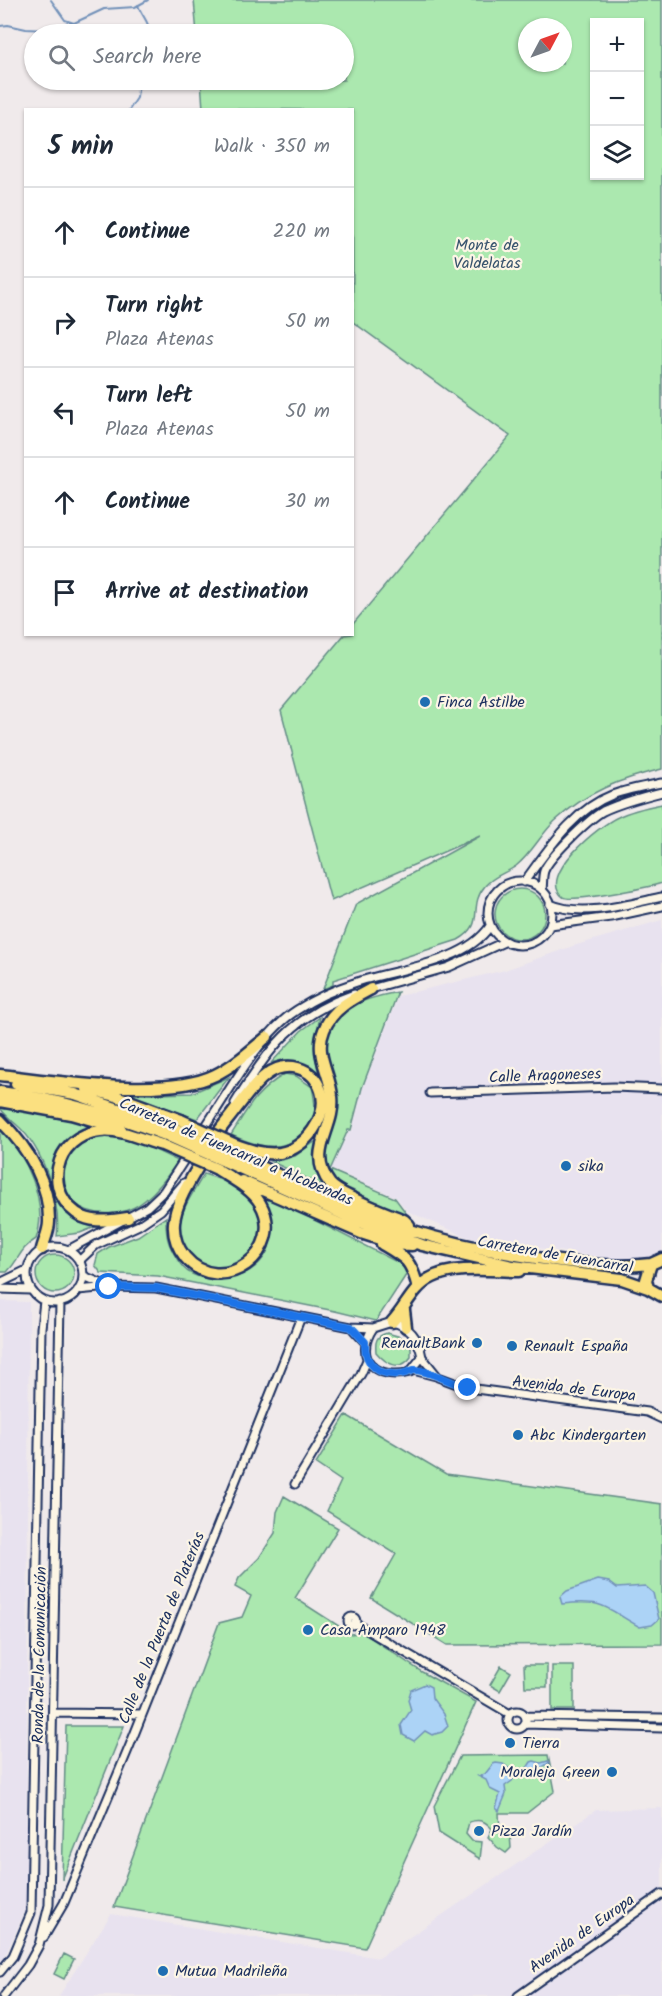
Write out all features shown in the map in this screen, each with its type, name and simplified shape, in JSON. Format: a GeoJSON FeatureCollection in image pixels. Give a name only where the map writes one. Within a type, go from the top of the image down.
{"type":"FeatureCollection","features":[{"type":"Feature","properties":{"kind":"highway"},"geometry":{"type":"LineString","coordinates":[[371,988],[344,1004],[333,1015],[324,1028],[320,1042],[322,1064],[332,1096],[331,1114],[319,1154],[322,1170],[332,1186],[404,1220],[419,1233]]}},
{"type":"Feature","properties":{"kind":"highway"},"geometry":{"type":"LineString","coordinates":[[0,1075],[124,1086],[190,1083],[214,1076],[239,1060],[267,1037]]}},
{"type":"Feature","properties":{"kind":"highway"},"geometry":{"type":"LineString","coordinates":[[279,1067],[302,1068],[313,1076],[321,1091],[322,1106],[319,1120],[306,1138],[283,1152],[227,1157],[260,1203],[267,1221],[265,1239],[258,1254],[245,1266],[231,1272],[216,1273],[200,1269],[179,1249],[175,1237],[174,1221],[181,1201],[213,1139],[255,1084],[266,1074],[279,1067]]}},
{"type":"Feature","properties":{"kind":"highway"},"geometry":{"type":"LineString","coordinates":[[58,1081],[116,1096],[171,1133],[227,1157],[402,1256],[411,1264],[418,1288]]}},
{"type":"Feature","properties":{"kind":"highway","name":"Carretera de Fuencarral a Alcobendas"},"geometry":{"type":"LineString","coordinates":[[0,1082],[75,1094],[227,1157],[358,1221],[422,1245]]}},
{"type":"Feature","properties":{"kind":"highway","name":"Carretera de Fuencarral a Alcobendas"},"geometry":{"type":"LineString","coordinates":[[0,1092],[74,1104],[171,1133]]}},
{"type":"Feature","properties":{"kind":"highway"},"geometry":{"type":"LineString","coordinates":[[0,1101],[112,1125],[171,1133]]}},
{"type":"Feature","properties":{"kind":"highway"},"geometry":{"type":"LineString","coordinates":[[0,1120],[19,1138],[36,1166],[46,1196],[49,1224],[42,1249]]}},
{"type":"Feature","properties":{"kind":"highway"},"geometry":{"type":"LineString","coordinates":[[128,1218],[104,1220],[85,1218],[69,1207],[59,1191],[57,1174],[61,1158],[69,1145],[83,1135],[99,1131],[171,1133]]}},
{"type":"Feature","properties":{"kind":"highway","name":"Carretera de Fuencarral"},"geometry":{"type":"LineString","coordinates":[[227,1157],[419,1233],[501,1254],[628,1267],[651,1264],[662,1259]]}},
{"type":"Feature","properties":{"kind":"highway"},"geometry":{"type":"LineString","coordinates":[[361,1233],[395,1244],[422,1245]]}},
{"type":"Feature","properties":{"kind":"highway","name":"Carretera de Fuencarral"},"geometry":{"type":"LineString","coordinates":[[422,1245],[513,1266],[622,1279],[648,1288],[662,1296]]}},
{"type":"Feature","properties":{"kind":"highway"},"geometry":{"type":"LineString","coordinates":[[648,1288],[646,1280],[651,1264]]}},
{"type":"Feature","properties":{"kind":"highway"},"geometry":{"type":"LineString","coordinates":[[392,1322],[404,1310],[418,1288],[443,1272],[558,1272]]}},
{"type":"Feature","properties":{"kind":"highway"},"geometry":{"type":"LineString","coordinates":[[404,1310],[406,1327]]}},
{"type":"Feature","properties":{"kind":"street"},"geometry":{"type":"LineString","coordinates":[[524,882],[554,840],[578,816],[611,796],[662,783]]}},
{"type":"Feature","properties":{"kind":"street"},"geometry":{"type":"LineString","coordinates":[[542,890],[544,870],[568,840],[588,822],[603,811],[628,801],[662,792]]}},
{"type":"Feature","properties":{"kind":"street"},"geometry":{"type":"LineString","coordinates":[[514,882],[524,882],[534,884],[542,890],[552,911],[550,925],[545,933],[531,944],[513,945],[504,942],[490,926],[488,907],[497,890],[514,882]]}},
{"type":"Feature","properties":{"kind":"street"},"geometry":{"type":"LineString","coordinates":[[550,904],[570,911],[623,905],[662,897]]}},
{"type":"Feature","properties":{"kind":"street"},"geometry":{"type":"LineString","coordinates":[[550,925],[611,917],[662,906]]}},
{"type":"Feature","properties":{"kind":"street"},"geometry":{"type":"LineString","coordinates":[[68,1250],[147,1207],[164,1191],[267,1037],[295,1011],[354,983],[444,958],[476,942],[490,926]]}},
{"type":"Feature","properties":{"kind":"street"},"geometry":{"type":"LineString","coordinates":[[79,1261],[96,1245],[139,1225],[161,1210],[180,1188],[255,1071],[276,1043],[300,1020],[335,1000],[449,967],[504,942]]}},
{"type":"Feature","properties":{"kind":"street","name":"Calle Aragoneses"},"geometry":{"type":"LineString","coordinates":[[429,1093],[615,1087],[662,1089]]}},
{"type":"Feature","properties":{"kind":"street"},"geometry":{"type":"LineString","coordinates":[[57,1247],[68,1250],[79,1261],[84,1276],[78,1290],[60,1302],[37,1298],[30,1290],[27,1280],[30,1261],[42,1249],[57,1247]]}},
{"type":"Feature","properties":{"kind":"street"},"geometry":{"type":"LineString","coordinates":[[0,1283],[27,1270]]}},
{"type":"Feature","properties":{"kind":"street"},"geometry":{"type":"LineString","coordinates":[[84,1276],[109,1287]]}},
{"type":"Feature","properties":{"kind":"street"},"geometry":{"type":"LineString","coordinates":[[78,1290],[109,1287],[156,1288],[351,1327],[373,1328],[392,1322],[406,1327],[420,1344],[422,1357],[436,1376]]}},
{"type":"Feature","properties":{"kind":"street"},"geometry":{"type":"LineString","coordinates":[[0,1289],[30,1290]]}},
{"type":"Feature","properties":{"kind":"street","name":"Ronda de la Comunicación"},"geometry":{"type":"LineString","coordinates":[[0,1972],[13,1956],[31,1913],[41,1339],[44,1301]]}},
{"type":"Feature","properties":{"kind":"street","name":"Ronda de la Comunicación"},"geometry":{"type":"LineString","coordinates":[[0,1992],[4,1996],[28,1965],[39,1945],[49,1905],[60,1302]]}},
{"type":"Feature","properties":{"kind":"street","name":"Calle de la Puerta de Platerías"},"geometry":{"type":"LineString","coordinates":[[39,1945],[64,1903],[301,1317]]}},
{"type":"Feature","properties":{"kind":"street"},"geometry":{"type":"LineString","coordinates":[[351,1327],[365,1342]]}},
{"type":"Feature","properties":{"kind":"street"},"geometry":{"type":"LineString","coordinates":[[373,1328],[365,1342],[364,1354],[379,1371]]}},
{"type":"Feature","properties":{"kind":"street"},"geometry":{"type":"LineString","coordinates":[[361,1374],[379,1371],[402,1374],[413,1370],[422,1357]]}},
{"type":"Feature","properties":{"kind":"street"},"geometry":{"type":"LineString","coordinates":[[296,1484],[367,1360]]}},
{"type":"Feature","properties":{"kind":"street","name":"Avenida de Europa"},"geometry":{"type":"LineString","coordinates":[[413,1370],[468,1388],[647,1412],[662,1419]]}},
{"type":"Feature","properties":{"kind":"street"},"geometry":{"type":"LineString","coordinates":[[355,1623],[510,1714]]}},
{"type":"Feature","properties":{"kind":"street"},"geometry":{"type":"LineString","coordinates":[[662,1718],[526,1716],[519,1710],[510,1714],[508,1720],[510,1726],[515,1729],[522,1728],[526,1724],[662,1728]]}},
{"type":"Feature","properties":{"kind":"street"},"geometry":{"type":"LineString","coordinates":[[53,1713],[142,1714]]}},
{"type":"Feature","properties":{"kind":"street"},"geometry":{"type":"LineString","coordinates":[[526,1716],[526,1724]]}},
{"type":"Feature","properties":{"kind":"street","name":"Avenida de Europa"},"geometry":{"type":"LineString","coordinates":[[518,1996],[662,1894]]}},
{"type":"Feature","properties":{"kind":"shaded area"},"geometry":{"type":"Polygon","coordinates":[[[662,920],[662,1257],[630,1262],[467,1237],[407,1211],[396,1197],[331,1169],[349,1131],[352,1131],[363,1088],[398,996],[505,970],[573,946],[662,920]]]}},
{"type":"Feature","properties":{"kind":"shaded area"},"geometry":{"type":"Polygon","coordinates":[[[0,1301],[29,1302],[26,1909],[0,1967],[0,1301]]]}},
{"type":"Feature","properties":{"kind":"shaded area"},"geometry":{"type":"Polygon","coordinates":[[[662,1808],[662,1996],[59,1996],[111,1914],[379,1958],[596,1810],[662,1808]]]}},
{"type":"Feature","properties":{"kind":"green space","name":"Monte de Valdelatas"},"geometry":{"type":"Polygon","coordinates":[[[194,0],[662,0],[662,769],[632,777],[592,794],[555,821],[522,861],[485,886],[477,901],[472,928],[458,940],[333,980],[333,985],[323,989],[356,904],[480,836],[331,901],[281,710],[343,636],[354,636],[354,623],[510,436],[354,323],[354,108],[203,108],[202,90],[354,90],[354,24],[196,24],[194,0]]]}},
{"type":"Feature","properties":{"kind":"green space"},"geometry":{"type":"Polygon","coordinates":[[[662,804],[662,883],[595,896],[563,897],[557,888],[558,877],[564,865],[586,840],[618,817],[662,804]]]}},
{"type":"Feature","properties":{"kind":"green space"},"geometry":{"type":"Polygon","coordinates":[[[520,889],[534,893],[541,900],[545,914],[541,928],[534,935],[520,939],[506,935],[499,928],[495,914],[499,900],[506,893],[520,889]]]}},
{"type":"Feature","properties":{"kind":"green space"},"geometry":{"type":"Polygon","coordinates":[[[398,992],[362,1088],[351,1130],[348,1130],[330,1170],[395,1198],[406,1213],[405,1216],[332,1180],[324,1164],[336,1104],[325,1061],[325,1044],[329,1030],[335,1019],[356,1004],[398,992]]]}},
{"type":"Feature","properties":{"kind":"green space"},"geometry":{"type":"Polygon","coordinates":[[[320,1017],[315,1045],[319,1073],[296,1061],[285,1060],[271,1063],[301,1031],[320,1017]]]}},
{"type":"Feature","properties":{"kind":"green space"},"geometry":{"type":"Polygon","coordinates":[[[285,1074],[296,1076],[312,1087],[315,1101],[313,1118],[301,1134],[285,1144],[276,1146],[258,1145],[231,1135],[260,1094],[285,1074]]]}},
{"type":"Feature","properties":{"kind":"green space"},"geometry":{"type":"Polygon","coordinates":[[[229,1077],[197,1119],[123,1092],[192,1093],[229,1077]]]}},
{"type":"Feature","properties":{"kind":"green space"},"geometry":{"type":"Polygon","coordinates":[[[0,1108],[39,1113],[95,1125],[69,1136],[59,1147],[51,1178],[56,1199],[62,1208],[75,1219],[95,1227],[80,1233],[57,1236],[58,1224],[54,1195],[38,1153],[23,1131],[0,1108]]]}},
{"type":"Feature","properties":{"kind":"green space"},"geometry":{"type":"Polygon","coordinates":[[[0,1128],[18,1151],[33,1179],[40,1209],[36,1239],[26,1247],[7,1272],[0,1272],[0,1128]]]}},
{"type":"Feature","properties":{"kind":"green space"},"geometry":{"type":"Polygon","coordinates":[[[109,1135],[147,1146],[178,1161],[159,1187],[145,1200],[117,1213],[88,1210],[75,1204],[67,1194],[63,1180],[67,1159],[76,1146],[86,1139],[109,1135]]]}},
{"type":"Feature","properties":{"kind":"green space"},"geometry":{"type":"Polygon","coordinates":[[[316,1141],[317,1166],[320,1177],[327,1188],[270,1161],[295,1156],[316,1141]]]}},
{"type":"Feature","properties":{"kind":"green space"},"geometry":{"type":"Polygon","coordinates":[[[204,1174],[239,1188],[249,1196],[259,1213],[261,1232],[259,1242],[248,1258],[230,1268],[209,1267],[200,1262],[192,1256],[182,1239],[180,1221],[182,1214],[204,1174]]]}},
{"type":"Feature","properties":{"kind":"green space"},"geometry":{"type":"Polygon","coordinates":[[[261,1193],[399,1263],[408,1272],[376,1321],[158,1276],[101,1273],[95,1265],[98,1254],[109,1247],[138,1236],[166,1217],[169,1244],[177,1260],[187,1271],[209,1279],[234,1277],[245,1273],[263,1258],[271,1240],[271,1219],[261,1193]]]}},
{"type":"Feature","properties":{"kind":"green space"},"geometry":{"type":"Polygon","coordinates":[[[55,1255],[68,1261],[74,1274],[68,1287],[55,1293],[42,1287],[36,1274],[42,1261],[55,1255]]]}},
{"type":"Feature","properties":{"kind":"green space"},"geometry":{"type":"Polygon","coordinates":[[[387,1333],[401,1337],[411,1347],[411,1357],[407,1362],[393,1365],[376,1352],[377,1340],[387,1333]]]}},
{"type":"Feature","properties":{"kind":"green space"},"geometry":{"type":"Polygon","coordinates":[[[346,1415],[446,1474],[662,1504],[662,1644],[447,1645],[371,1598],[396,1554],[327,1511],[341,1481],[316,1464],[346,1415]]]}},
{"type":"Feature","properties":{"kind":"green space"},"geometry":{"type":"Polygon","coordinates":[[[284,1496],[338,1528],[295,1598],[351,1634],[362,1632],[422,1672],[476,1702],[365,1948],[114,1907],[219,1623],[242,1617],[251,1596],[235,1587],[239,1578],[259,1558],[275,1533],[277,1512],[284,1496]]]}},
{"type":"Feature","properties":{"kind":"green space"},"geometry":{"type":"Polygon","coordinates":[[[524,1665],[547,1665],[547,1687],[525,1687],[524,1665]]]}},
{"type":"Feature","properties":{"kind":"green space"},"geometry":{"type":"Polygon","coordinates":[[[501,1666],[511,1672],[500,1691],[490,1685],[501,1666]]]}},
{"type":"Feature","properties":{"kind":"green space"},"geometry":{"type":"Polygon","coordinates":[[[552,1666],[574,1666],[574,1710],[552,1710],[552,1666]]]}},
{"type":"Feature","properties":{"kind":"green space"},"geometry":{"type":"Polygon","coordinates":[[[66,1726],[124,1726],[62,1880],[66,1726]]]}},
{"type":"Feature","properties":{"kind":"green space"},"geometry":{"type":"Polygon","coordinates":[[[548,1755],[555,1791],[527,1813],[499,1813],[500,1833],[510,1834],[511,1848],[506,1853],[488,1837],[492,1829],[482,1821],[469,1822],[466,1834],[472,1841],[482,1842],[480,1859],[439,1833],[434,1806],[460,1756],[548,1755]]]}},
{"type":"Feature","properties":{"kind":"green space"},"geometry":{"type":"Polygon","coordinates":[[[64,1954],[74,1959],[64,1979],[54,1974],[64,1954]]]}},
{"type":"Feature","properties":{"kind":"water"},"geometry":{"type":"Polygon","coordinates":[[[598,1580],[609,1582],[617,1588],[645,1586],[653,1593],[659,1619],[652,1625],[640,1627],[604,1606],[588,1603],[562,1604],[560,1597],[567,1591],[598,1580]]]}},
{"type":"Feature","properties":{"kind":"water"},"geometry":{"type":"Polygon","coordinates":[[[425,1684],[431,1687],[432,1698],[444,1714],[448,1726],[442,1732],[432,1735],[425,1731],[414,1741],[403,1735],[401,1725],[411,1710],[408,1700],[411,1690],[425,1684]]]}},
{"type":"Feature","properties":{"kind":"water"},"geometry":{"type":"Polygon","coordinates":[[[534,1761],[541,1763],[548,1761],[549,1763],[535,1773],[530,1772],[527,1768],[534,1761]]]}},
{"type":"Feature","properties":{"kind":"water"},"geometry":{"type":"Polygon","coordinates":[[[496,1763],[503,1764],[513,1771],[520,1769],[512,1781],[505,1786],[506,1794],[499,1811],[496,1808],[500,1794],[490,1789],[486,1780],[478,1776],[485,1774],[496,1763]]]}},
{"type":"Feature","properties":{"kind":"waterway"},"geometry":{"type":"LineString","coordinates":[[51,0],[65,20],[74,23],[104,9],[135,7],[148,0]]}},
{"type":"Feature","properties":{"kind":"waterway"},"geometry":{"type":"LineString","coordinates":[[138,5],[148,24]]}},
{"type":"Feature","properties":{"kind":"waterway"},"geometry":{"type":"LineString","coordinates":[[0,26],[8,25],[24,29]]}},
{"type":"Feature","properties":{"kind":"waterway"},"geometry":{"type":"LineString","coordinates":[[130,108],[137,98],[138,90]]}},
{"type":"Feature","properties":{"kind":"place","name":"Finca Astilbe"},"geometry":{"type":"Point","coordinates":[425,702]}},
{"type":"Feature","properties":{"kind":"place","name":"sika"},"geometry":{"type":"Point","coordinates":[566,1166]}},
{"type":"Feature","properties":{"kind":"place","name":"RenaultBank"},"geometry":{"type":"Point","coordinates":[477,1343]}},
{"type":"Feature","properties":{"kind":"place","name":"Renault España"},"geometry":{"type":"Point","coordinates":[512,1346]}},
{"type":"Feature","properties":{"kind":"place","name":"Abc Kindergarten"},"geometry":{"type":"Point","coordinates":[518,1435]}},
{"type":"Feature","properties":{"kind":"place","name":"Casa Amparo 1948"},"geometry":{"type":"Point","coordinates":[308,1630]}},
{"type":"Feature","properties":{"kind":"place","name":"Tierra"},"geometry":{"type":"Point","coordinates":[510,1743]}},
{"type":"Feature","properties":{"kind":"place","name":"Moraleja Green"},"geometry":{"type":"Point","coordinates":[612,1772]}},
{"type":"Feature","properties":{"kind":"place","name":"Pizza Jardín"},"geometry":{"type":"Point","coordinates":[479,1831]}},
{"type":"Feature","properties":{"kind":"place","name":"Mutua Madrileña"},"geometry":{"type":"Point","coordinates":[163,1971]}},
{"type":"Feature","properties":{"kind":"route"},"geometry":{"type":"LineString","coordinates":[[109,1287],[156,1288],[351,1327],[365,1342],[364,1354],[367,1360],[379,1371],[402,1374],[413,1370],[468,1388]]}}]}
